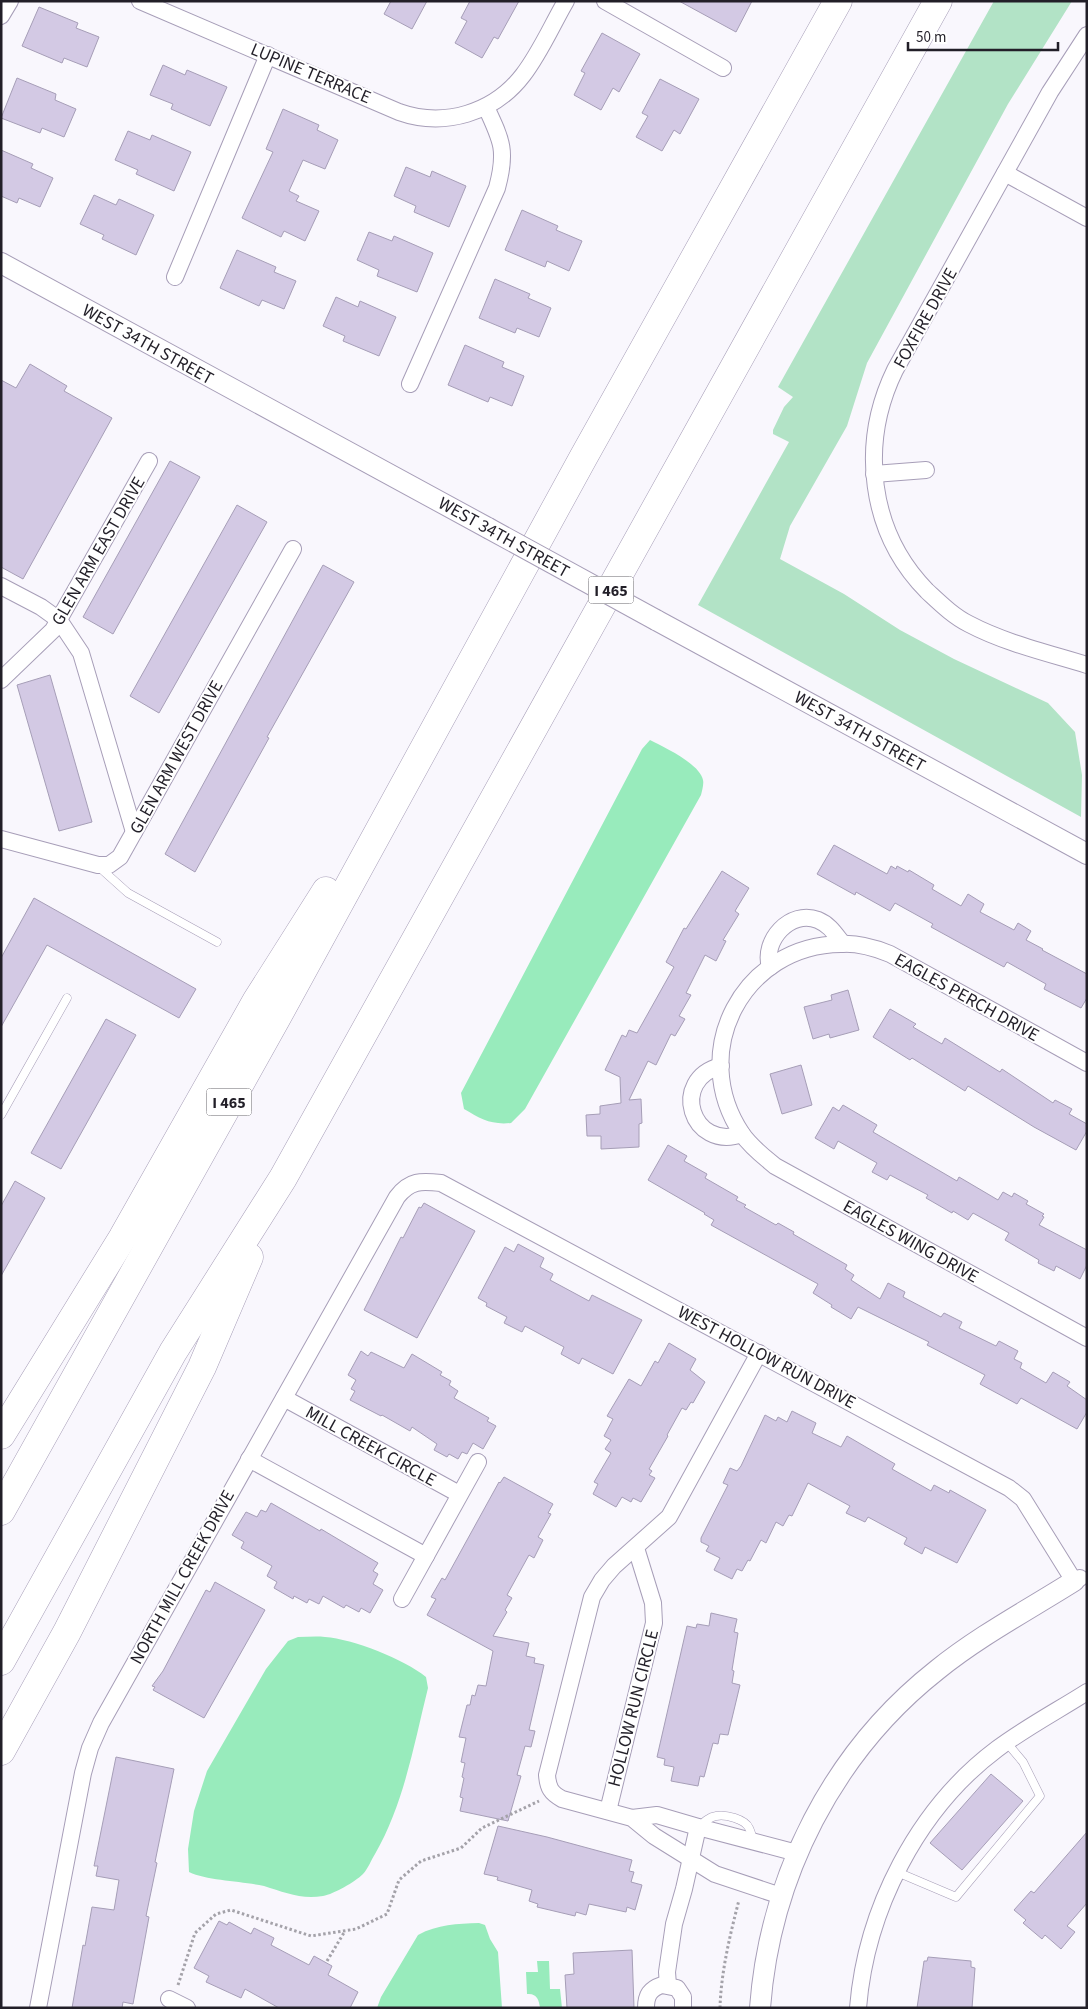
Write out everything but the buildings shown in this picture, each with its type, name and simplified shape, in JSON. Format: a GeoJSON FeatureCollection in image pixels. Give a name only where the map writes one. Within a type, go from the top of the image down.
{"type":"FeatureCollection","features":[{"type":"Feature","properties":{"kind":"highway","name":"I 465"},"geometry":{"type":"LineString","coordinates":[[1,1511],[276,1019],[454,691],[838,1]]}},
{"type":"Feature","properties":{"kind":"highway","name":"I 465"},"geometry":{"type":"LineString","coordinates":[[1,1661],[174,1352],[282,1178],[938,1]]}},
{"type":"Feature","properties":{"kind":"highway"},"geometry":{"type":"LineString","coordinates":[[1,1435],[128,1228],[257,1000],[454,691]]}},
{"type":"Feature","properties":{"kind":"highway"},"geometry":{"type":"LineString","coordinates":[[1,1751],[66,1632],[202,1367],[282,1178]]}},
{"type":"Feature","properties":{"kind":"street"},"geometry":{"type":"LineString","coordinates":[[1,16],[10,1]]}},
{"type":"Feature","properties":{"kind":"street","name":"LUPINE TERRACE"},"geometry":{"type":"LineString","coordinates":[[140,1],[399,112],[417,117],[446,118],[464,115],[486,107],[506,93],[525,73],[566,1]]}},
{"type":"Feature","properties":{"kind":"street"},"geometry":{"type":"LineString","coordinates":[[605,1],[723,68]]}},
{"type":"Feature","properties":{"kind":"street","name":"FOXFIRE DRIVE"},"geometry":{"type":"LineString","coordinates":[[1087,35],[1050,92],[890,381],[875,431],[874,474],[878,504],[895,547],[914,578],[947,609],[986,632],[1087,666]]}},
{"type":"Feature","properties":{"kind":"street"},"geometry":{"type":"LineString","coordinates":[[175,277],[268,55]]}},
{"type":"Feature","properties":{"kind":"street"},"geometry":{"type":"LineString","coordinates":[[410,384],[497,188],[503,166],[502,148],[486,107]]}},
{"type":"Feature","properties":{"kind":"street"},"geometry":{"type":"LineString","coordinates":[[1005,173],[1087,218]]}},
{"type":"Feature","properties":{"kind":"street","name":"WEST 34TH STREET"},"geometry":{"type":"LineString","coordinates":[[1,263],[1087,854]]}},
{"type":"Feature","properties":{"kind":"street","name":"GLEN ARM EAST DRIVE"},"geometry":{"type":"LineString","coordinates":[[1,680],[53,630],[149,461]]}},
{"type":"Feature","properties":{"kind":"street"},"geometry":{"type":"LineString","coordinates":[[874,474],[926,470]]}},
{"type":"Feature","properties":{"kind":"street","name":"GLEN ARM WEST DRIVE"},"geometry":{"type":"LineString","coordinates":[[98,865],[109,865],[120,857],[293,549]]}},
{"type":"Feature","properties":{"kind":"street"},"geometry":{"type":"LineString","coordinates":[[1,586],[41,607],[58,620],[81,653],[134,832]]}},
{"type":"Feature","properties":{"kind":"street"},"geometry":{"type":"LineString","coordinates":[[1,839],[98,865]]}},
{"type":"Feature","properties":{"kind":"street"},"geometry":{"type":"LineString","coordinates":[[770,967],[768,954],[773,939],[785,925],[798,919],[816,920],[832,929],[843,944]]}},
{"type":"Feature","properties":{"kind":"street","name":"EAGLES PERCH DRIVE"},"geometry":{"type":"LineString","coordinates":[[734,1007],[751,984],[770,967],[798,952],[816,947],[843,944],[872,948],[890,954],[1087,1063]]}},
{"type":"Feature","properties":{"kind":"street","name":"EAGLES WING DRIVE"},"geometry":{"type":"LineString","coordinates":[[734,1007],[722,1043],[720,1066],[722,1090],[732,1116],[742,1134],[753,1148],[775,1166],[1087,1338]]}},
{"type":"Feature","properties":{"kind":"street"},"geometry":{"type":"LineString","coordinates":[[720,1066],[706,1072],[696,1083],[691,1094],[691,1109],[697,1124],[716,1136],[727,1138],[742,1134]]}},
{"type":"Feature","properties":{"kind":"street","name":"WEST HOLLOW RUN DRIVE"},"geometry":{"type":"LineString","coordinates":[[415,1183],[428,1180],[441,1183],[1009,1488],[1022,1499],[1080,1577]]}},
{"type":"Feature","properties":{"kind":"street","name":"NORTH MILL CREEK DRIVE"},"geometry":{"type":"LineString","coordinates":[[38,2008],[83,1773],[104,1716],[397,1197],[403,1190],[415,1183]]}},
{"type":"Feature","properties":{"kind":"street"},"geometry":{"type":"LineString","coordinates":[[759,1353],[675,1508],[666,1521],[607,1574],[592,1597],[547,1775],[548,1788],[562,1800],[632,1818],[654,1836],[715,1874],[781,1896]]}},
{"type":"Feature","properties":{"kind":"street","name":"MILL CREEK CIRCLE"},"geometry":{"type":"LineString","coordinates":[[284,1398],[459,1494]]}},
{"type":"Feature","properties":{"kind":"street"},"geometry":{"type":"LineString","coordinates":[[249,1459],[426,1556]]}},
{"type":"Feature","properties":{"kind":"street"},"geometry":{"type":"LineString","coordinates":[[402,1599],[478,1462]]}},
{"type":"Feature","properties":{"kind":"street","name":"HOLLOW RUN CIRCLE"},"geometry":{"type":"LineString","coordinates":[[608,1811],[654,1622],[653,1603],[636,1548]]}},
{"type":"Feature","properties":{"kind":"street"},"geometry":{"type":"LineString","coordinates":[[760,2008],[767,1948],[781,1896],[797,1854],[820,1807],[835,1781],[857,1751],[892,1710],[914,1689],[949,1661],[1080,1577]]}},
{"type":"Feature","properties":{"kind":"street"},"geometry":{"type":"LineString","coordinates":[[858,2008],[861,1981],[869,1945],[880,1912],[897,1872],[929,1821],[963,1780],[997,1750],[1087,1692]]}},
{"type":"Feature","properties":{"kind":"street"},"geometry":{"type":"LineString","coordinates":[[632,1818],[657,1814],[698,1828],[797,1854]]}},
{"type":"Feature","properties":{"kind":"street"},"geometry":{"type":"LineString","coordinates":[[668,1985],[667,1972],[674,1924],[698,1828]]}},
{"type":"Feature","properties":{"kind":"street"},"geometry":{"type":"LineString","coordinates":[[646,2008],[646,1998],[650,1992],[662,1985],[668,1985],[679,1991],[683,1997],[683,2008]]}},
{"type":"Feature","properties":{"kind":"street"},"geometry":{"type":"LineString","coordinates":[[169,1999],[187,2008]]}},
{"type":"Feature","properties":{"kind":"lane"},"geometry":{"type":"LineString","coordinates":[[98,865],[128,893],[217,942]]}},
{"type":"Feature","properties":{"kind":"lane"},"geometry":{"type":"LineString","coordinates":[[1,1115],[67,998]]}},
{"type":"Feature","properties":{"kind":"lane"},"geometry":{"type":"LineString","coordinates":[[897,1872],[956,1897],[1040,1796],[1023,1762],[1007,1743]]}},
{"type":"Feature","properties":{"kind":"path"},"geometry":{"type":"LineString","coordinates":[[169,1999],[178,1986],[195,1933],[216,1914],[231,1910],[311,1936],[356,1929],[387,1914],[399,1880],[421,1861],[461,1848],[482,1828],[553,1794]]}},
{"type":"Feature","properties":{"kind":"path"},"geometry":{"type":"LineString","coordinates":[[720,2008],[720,1994],[730,1935],[743,1884]]}},
{"type":"Feature","properties":{"kind":"path"},"geometry":{"type":"LineString","coordinates":[[327,1961],[345,1931]]}},
{"type":"Feature","properties":{"kind":"shaded area"},"geometry":{"type":"Polygon","coordinates":[[[994,1],[1072,1],[1008,104],[867,363],[847,426],[790,526],[780,559],[844,594],[900,630],[954,659],[1048,703],[1075,732],[1082,775],[1081,817],[698,605],[789,442],[773,434],[773,430],[784,407],[793,397],[778,387],[994,1]]]}},
{"type":"Feature","properties":{"kind":"shaded area"},"geometry":{"type":"Polygon","coordinates":[[[650,740],[681,757],[695,768],[703,780],[701,795],[525,1109],[511,1123],[492,1122],[481,1118],[464,1109],[461,1093],[642,749],[650,740]]]}},
{"type":"Feature","properties":{"kind":"shaded area"},"geometry":{"type":"Polygon","coordinates":[[[298,1637],[336,1639],[378,1651],[405,1663],[426,1677],[428,1688],[413,1752],[394,1815],[368,1867],[359,1877],[344,1887],[328,1895],[315,1897],[300,1896],[264,1886],[206,1877],[189,1872],[188,1849],[194,1811],[207,1771],[266,1669],[288,1641],[298,1637]]]}},
{"type":"Feature","properties":{"kind":"shaded area"},"geometry":{"type":"Polygon","coordinates":[[[479,1923],[485,1925],[490,1939],[498,1952],[502,2008],[377,2008],[381,1997],[418,1935],[425,1931],[455,1924],[479,1923]]]}},
{"type":"Feature","properties":{"kind":"shaded area"},"geometry":{"type":"Polygon","coordinates":[[[537,1961],[549,1961],[550,1989],[560,1989],[562,2008],[540,2008],[537,1998],[527,1994],[526,1972],[538,1972],[537,1961]]]}}]}
